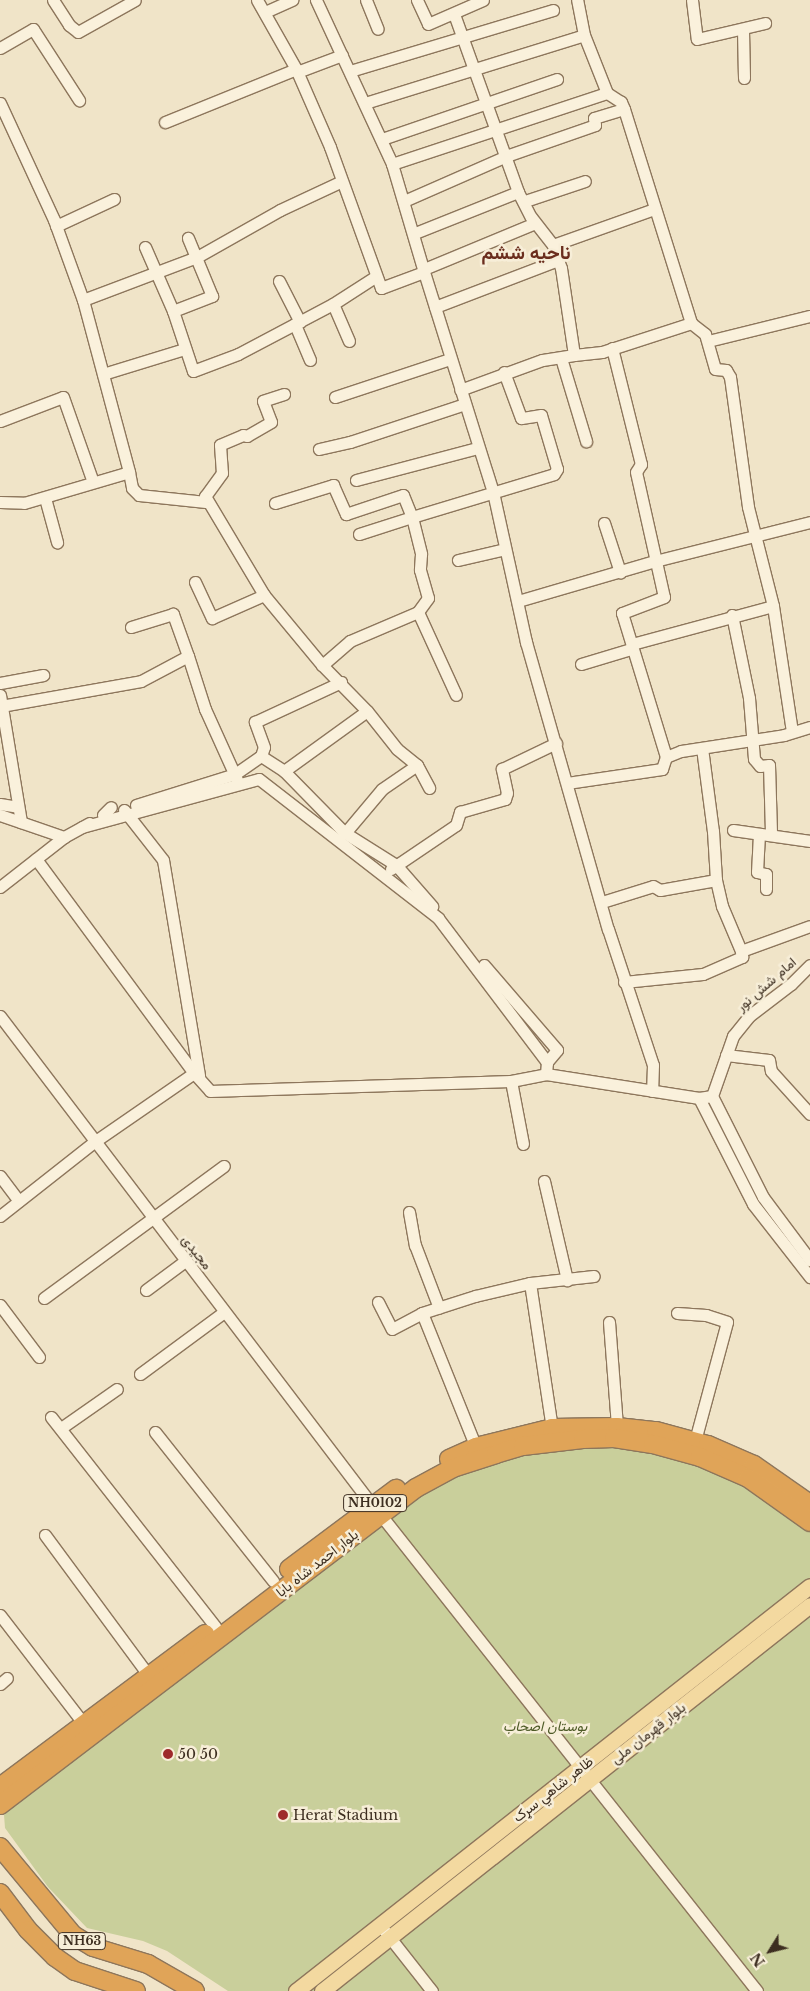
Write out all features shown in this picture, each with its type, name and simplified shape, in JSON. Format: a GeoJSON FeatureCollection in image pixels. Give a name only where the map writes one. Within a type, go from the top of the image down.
{"type":"FeatureCollection","features":[{"type":"Feature","properties":{"kind":"highway","name":"بلوار احمد شاه بابا"},"geometry":{"type":"LineString","coordinates":[[0,1805],[426,1469],[476,1447],[552,1428],[617,1427],[656,1431],[695,1441],[754,1466],[810,1504]]}},
{"type":"Feature","properties":{"kind":"highway","name":"بلوار احمد شاه بابا"},"geometry":{"type":"LineString","coordinates":[[0,1787],[273,1581],[376,1510],[433,1478],[509,1449],[583,1439],[614,1438],[653,1444],[700,1457],[748,1478],[810,1522]]}},
{"type":"Feature","properties":{"kind":"highway","name":"NH63"},"geometry":{"type":"LineString","coordinates":[[0,1847],[73,1935],[93,1947],[148,1964],[195,1991]]}},
{"type":"Feature","properties":{"kind":"highway","name":"NH63"},"geometry":{"type":"LineString","coordinates":[[0,1893],[28,1930],[55,1957],[75,1971],[136,1991]]}},
{"type":"Feature","properties":{"kind":"main road","name":"ظاهر شاهي سړک"},"geometry":{"type":"LineString","coordinates":[[296,1991],[810,1586]]}},
{"type":"Feature","properties":{"kind":"main road","name":"بلوار قهرمان ملی"},"geometry":{"type":"LineString","coordinates":[[322,1991],[810,1605]]}},
{"type":"Feature","properties":{"kind":"street"},"geometry":{"type":"LineString","coordinates":[[54,0],[69,25],[78,32],[135,0]]}},
{"type":"Feature","properties":{"kind":"street"},"geometry":{"type":"LineString","coordinates":[[257,0],[296,70],[342,180],[375,277],[381,288],[535,223]]}},
{"type":"Feature","properties":{"kind":"street"},"geometry":{"type":"LineString","coordinates":[[264,12],[292,0]]}},
{"type":"Feature","properties":{"kind":"street"},"geometry":{"type":"LineString","coordinates":[[316,0],[382,139],[415,233],[450,359],[492,492],[518,602],[567,783],[624,982],[653,1065],[652,1091]]}},
{"type":"Feature","properties":{"kind":"street"},"geometry":{"type":"LineString","coordinates":[[366,0],[378,29]]}},
{"type":"Feature","properties":{"kind":"street"},"geometry":{"type":"LineString","coordinates":[[418,0],[428,24],[483,0]]}},
{"type":"Feature","properties":{"kind":"street"},"geometry":{"type":"LineString","coordinates":[[577,0],[584,35],[607,93],[621,102],[624,109],[691,324]]}},
{"type":"Feature","properties":{"kind":"street"},"geometry":{"type":"LineString","coordinates":[[692,0],[697,39],[743,30],[765,23]]}},
{"type":"Feature","properties":{"kind":"street"},"geometry":{"type":"LineString","coordinates":[[350,71],[553,10]]}},
{"type":"Feature","properties":{"kind":"street"},"geometry":{"type":"LineString","coordinates":[[454,14],[471,69],[487,105],[495,131],[521,196],[535,223],[553,245],[558,260],[574,355]]}},
{"type":"Feature","properties":{"kind":"street"},"geometry":{"type":"LineString","coordinates":[[0,48],[33,29],[79,100]]}},
{"type":"Feature","properties":{"kind":"street"},"geometry":{"type":"LineString","coordinates":[[743,30],[744,78]]}},
{"type":"Feature","properties":{"kind":"street"},"geometry":{"type":"LineString","coordinates":[[364,103],[584,35]]}},
{"type":"Feature","properties":{"kind":"street"},"geometry":{"type":"LineString","coordinates":[[165,122],[296,70],[342,55]]}},
{"type":"Feature","properties":{"kind":"street"},"geometry":{"type":"LineString","coordinates":[[382,139],[487,105],[487,101],[557,79]]}},
{"type":"Feature","properties":{"kind":"street"},"geometry":{"type":"LineString","coordinates":[[392,164],[607,93]]}},
{"type":"Feature","properties":{"kind":"street"},"geometry":{"type":"LineString","coordinates":[[0,103],[56,226],[83,300],[132,488],[140,496],[206,502]]}},
{"type":"Feature","properties":{"kind":"street"},"geometry":{"type":"LineString","coordinates":[[404,201],[505,156],[595,125],[594,118],[624,109]]}},
{"type":"Feature","properties":{"kind":"street"},"geometry":{"type":"LineString","coordinates":[[83,300],[196,257],[280,210],[342,180]]}},
{"type":"Feature","properties":{"kind":"street"},"geometry":{"type":"LineString","coordinates":[[415,233],[521,196],[585,181]]}},
{"type":"Feature","properties":{"kind":"street"},"geometry":{"type":"LineString","coordinates":[[56,226],[114,198]]}},
{"type":"Feature","properties":{"kind":"street"},"geometry":{"type":"LineString","coordinates":[[553,245],[654,209]]}},
{"type":"Feature","properties":{"kind":"street"},"geometry":{"type":"LineString","coordinates":[[174,311],[212,296],[188,238]]}},
{"type":"Feature","properties":{"kind":"street"},"geometry":{"type":"LineString","coordinates":[[145,247],[174,311],[193,371],[238,354],[333,304],[375,277]]}},
{"type":"Feature","properties":{"kind":"street"},"geometry":{"type":"LineString","coordinates":[[435,307],[558,260]]}},
{"type":"Feature","properties":{"kind":"street"},"geometry":{"type":"LineString","coordinates":[[279,281],[310,360]]}},
{"type":"Feature","properties":{"kind":"street"},"geometry":{"type":"LineString","coordinates":[[333,304],[349,341]]}},
{"type":"Feature","properties":{"kind":"street"},"geometry":{"type":"LineString","coordinates":[[708,341],[810,316]]}},
{"type":"Feature","properties":{"kind":"street"},"geometry":{"type":"LineString","coordinates":[[460,390],[504,372],[612,348],[691,324],[702,329],[708,341],[713,365],[726,370],[730,377],[754,535],[773,606],[792,731]]}},
{"type":"Feature","properties":{"kind":"street"},"geometry":{"type":"LineString","coordinates":[[567,783],[662,769],[666,757],[631,649],[622,613],[664,597],[636,472],[641,464],[612,348]]}},
{"type":"Feature","properties":{"kind":"street"},"geometry":{"type":"LineString","coordinates":[[103,374],[185,349]]}},
{"type":"Feature","properties":{"kind":"street"},"geometry":{"type":"LineString","coordinates":[[561,358],[586,441]]}},
{"type":"Feature","properties":{"kind":"street"},"geometry":{"type":"LineString","coordinates":[[335,397],[450,359]]}},
{"type":"Feature","properties":{"kind":"street"},"geometry":{"type":"LineString","coordinates":[[359,534],[554,474],[557,470],[541,415],[521,418],[504,372]]}},
{"type":"Feature","properties":{"kind":"street"},"geometry":{"type":"LineString","coordinates":[[284,394],[263,402],[271,422],[247,436],[244,435],[220,445],[222,473],[205,496],[206,502],[218,515],[264,595],[322,665],[341,682],[367,711],[397,749],[417,765],[429,788]]}},
{"type":"Feature","properties":{"kind":"street"},"geometry":{"type":"LineString","coordinates":[[0,421],[63,397],[93,482]]}},
{"type":"Feature","properties":{"kind":"street"},"geometry":{"type":"LineString","coordinates":[[319,449],[350,442],[465,404]]}},
{"type":"Feature","properties":{"kind":"street"},"geometry":{"type":"LineString","coordinates":[[356,480],[477,448]]}},
{"type":"Feature","properties":{"kind":"street"},"geometry":{"type":"LineString","coordinates":[[0,502],[24,503],[129,472]]}},
{"type":"Feature","properties":{"kind":"street"},"geometry":{"type":"LineString","coordinates":[[275,503],[333,485],[346,514],[403,495],[412,517],[421,554],[420,570],[428,598],[418,612],[350,641],[322,665]]}},
{"type":"Feature","properties":{"kind":"street"},"geometry":{"type":"LineString","coordinates":[[45,498],[57,542]]}},
{"type":"Feature","properties":{"kind":"street"},"geometry":{"type":"LineString","coordinates":[[518,602],[543,591],[810,522]]}},
{"type":"Feature","properties":{"kind":"street"},"geometry":{"type":"LineString","coordinates":[[604,523],[620,572]]}},
{"type":"Feature","properties":{"kind":"street"},"geometry":{"type":"LineString","coordinates":[[458,560],[505,549]]}},
{"type":"Feature","properties":{"kind":"street"},"geometry":{"type":"LineString","coordinates":[[194,582],[212,618],[264,595]]}},
{"type":"Feature","properties":{"kind":"street"},"geometry":{"type":"LineString","coordinates":[[631,649],[632,644],[732,615],[773,606]]}},
{"type":"Feature","properties":{"kind":"street"},"geometry":{"type":"LineString","coordinates":[[418,612],[456,695]]}},
{"type":"Feature","properties":{"kind":"street"},"geometry":{"type":"LineString","coordinates":[[131,628],[173,614],[205,709],[237,778]]}},
{"type":"Feature","properties":{"kind":"street"},"geometry":{"type":"LineString","coordinates":[[732,615],[749,698],[754,759],[760,766],[769,765],[772,834]]}},
{"type":"Feature","properties":{"kind":"street"},"geometry":{"type":"LineString","coordinates":[[581,664],[631,649]]}},
{"type":"Feature","properties":{"kind":"street"},"geometry":{"type":"LineString","coordinates":[[21,822],[7,722],[0,701],[141,680],[188,656]]}},
{"type":"Feature","properties":{"kind":"street"},"geometry":{"type":"LineString","coordinates":[[0,683],[44,674]]}},
{"type":"Feature","properties":{"kind":"street"},"geometry":{"type":"LineString","coordinates":[[237,778],[261,756],[264,747],[255,722],[341,682]]}},
{"type":"Feature","properties":{"kind":"street"},"geometry":{"type":"LineString","coordinates":[[284,771],[367,711]]}},
{"type":"Feature","properties":{"kind":"street"},"geometry":{"type":"LineString","coordinates":[[666,757],[810,727]]}},
{"type":"Feature","properties":{"kind":"street"},"geometry":{"type":"LineString","coordinates":[[385,874],[456,826],[460,812],[505,799],[507,793],[502,769],[556,743]]}},
{"type":"Feature","properties":{"kind":"street"},"geometry":{"type":"LineString","coordinates":[[624,982],[703,974],[742,956],[716,880],[702,748]]}},
{"type":"Feature","properties":{"kind":"street"},"geometry":{"type":"LineString","coordinates":[[261,756],[284,771],[345,833],[396,865],[557,1050],[547,1068]]}},
{"type":"Feature","properties":{"kind":"street"},"geometry":{"type":"LineString","coordinates":[[345,833],[382,789],[417,765]]}},
{"type":"Feature","properties":{"kind":"street"},"geometry":{"type":"LineString","coordinates":[[82,827],[126,812],[206,780],[259,778],[385,874],[438,918],[547,1068]]}},
{"type":"Feature","properties":{"kind":"street"},"geometry":{"type":"LineString","coordinates":[[0,804],[18,807]]}},
{"type":"Feature","properties":{"kind":"street"},"geometry":{"type":"LineString","coordinates":[[0,887],[64,837],[107,811],[126,812],[163,860],[196,1075]]}},
{"type":"Feature","properties":{"kind":"street"},"geometry":{"type":"LineString","coordinates":[[0,815],[64,837]]}},
{"type":"Feature","properties":{"kind":"street"},"geometry":{"type":"LineString","coordinates":[[733,830],[772,834],[810,841]]}},
{"type":"Feature","properties":{"kind":"street"},"geometry":{"type":"LineString","coordinates":[[759,834],[758,872],[766,874],[766,889]]}},
{"type":"Feature","properties":{"kind":"street"},"geometry":{"type":"LineString","coordinates":[[36,859],[196,1075],[210,1091],[511,1081],[547,1068],[652,1091],[699,1098],[712,1096],[763,1197],[810,1260]]}},
{"type":"Feature","properties":{"kind":"street"},"geometry":{"type":"LineString","coordinates":[[602,902],[653,886],[660,890],[716,880]]}},
{"type":"Feature","properties":{"kind":"street"},"geometry":{"type":"LineString","coordinates":[[741,951],[810,926]]}},
{"type":"Feature","properties":{"kind":"street","name":"امام شش نور"},"geometry":{"type":"LineString","coordinates":[[712,1096],[733,1036],[749,1016],[791,984],[810,965]]}},
{"type":"Feature","properties":{"kind":"street","name":"مجیدی"},"geometry":{"type":"LineString","coordinates":[[0,1016],[94,1142],[376,1510],[757,1991]]}},
{"type":"Feature","properties":{"kind":"street"},"geometry":{"type":"LineString","coordinates":[[726,1055],[769,1060],[771,1071],[810,1114]]}},
{"type":"Feature","properties":{"kind":"street"},"geometry":{"type":"LineString","coordinates":[[0,1216],[94,1142],[196,1075]]}},
{"type":"Feature","properties":{"kind":"street"},"geometry":{"type":"LineString","coordinates":[[511,1081],[523,1144]]}},
{"type":"Feature","properties":{"kind":"street"},"geometry":{"type":"LineString","coordinates":[[699,1098],[753,1204],[810,1276]]}},
{"type":"Feature","properties":{"kind":"street"},"geometry":{"type":"LineString","coordinates":[[44,1298],[154,1220],[224,1166]]}},
{"type":"Feature","properties":{"kind":"street"},"geometry":{"type":"LineString","coordinates":[[0,1176],[20,1201]]}},
{"type":"Feature","properties":{"kind":"street"},"geometry":{"type":"LineString","coordinates":[[544,1182],[567,1280]]}},
{"type":"Feature","properties":{"kind":"street"},"geometry":{"type":"LineString","coordinates":[[409,1212],[415,1245],[439,1308]]}},
{"type":"Feature","properties":{"kind":"street"},"geometry":{"type":"LineString","coordinates":[[146,1290],[185,1261]]}},
{"type":"Feature","properties":{"kind":"street"},"geometry":{"type":"LineString","coordinates":[[378,1302],[392,1329],[439,1308],[530,1282],[594,1276]]}},
{"type":"Feature","properties":{"kind":"street"},"geometry":{"type":"LineString","coordinates":[[530,1282],[552,1428]]}},
{"type":"Feature","properties":{"kind":"street"},"geometry":{"type":"LineString","coordinates":[[0,1305],[39,1357]]}},
{"type":"Feature","properties":{"kind":"street"},"geometry":{"type":"LineString","coordinates":[[140,1374],[224,1312]]}},
{"type":"Feature","properties":{"kind":"street"},"geometry":{"type":"LineString","coordinates":[[677,1313],[706,1315],[727,1322],[695,1441]]}},
{"type":"Feature","properties":{"kind":"street"},"geometry":{"type":"LineString","coordinates":[[422,1314],[476,1447]]}},
{"type":"Feature","properties":{"kind":"street"},"geometry":{"type":"LineString","coordinates":[[609,1322],[617,1427]]}},
{"type":"Feature","properties":{"kind":"street"},"geometry":{"type":"LineString","coordinates":[[61,1428],[117,1388]]}},
{"type":"Feature","properties":{"kind":"street"},"geometry":{"type":"LineString","coordinates":[[51,1417],[215,1626]]}},
{"type":"Feature","properties":{"kind":"street"},"geometry":{"type":"LineString","coordinates":[[155,1432],[273,1581]]}},
{"type":"Feature","properties":{"kind":"street"},"geometry":{"type":"LineString","coordinates":[[45,1535],[149,1676]]}},
{"type":"Feature","properties":{"kind":"street"},"geometry":{"type":"LineString","coordinates":[[0,1615],[84,1724]]}},
{"type":"Feature","properties":{"kind":"street"},"geometry":{"type":"LineString","coordinates":[[380,1925],[432,1991]]}},
{"type":"Feature","properties":{"kind":"green space","name":"بوستان اصحاب"},"geometry":{"type":"Polygon","coordinates":[[[592,1441],[672,1453],[743,1481],[810,1530],[810,1991],[228,1991],[167,1951],[143,1941],[87,1928],[48,1887],[5,1828],[4,1815],[13,1804],[395,1508],[489,1458],[592,1441]]]}},
{"type":"Feature","properties":{"kind":"place","name":"50 50"},"geometry":{"type":"Point","coordinates":[168,1754]}},
{"type":"Feature","properties":{"kind":"place","name":"Herat Stadium"},"geometry":{"type":"Point","coordinates":[283,1815]}},
{"type":"Feature","properties":{"kind":"district","name":"ناحیه ششم"},"geometry":{"type":"Point","coordinates":[526,253]}}]}
